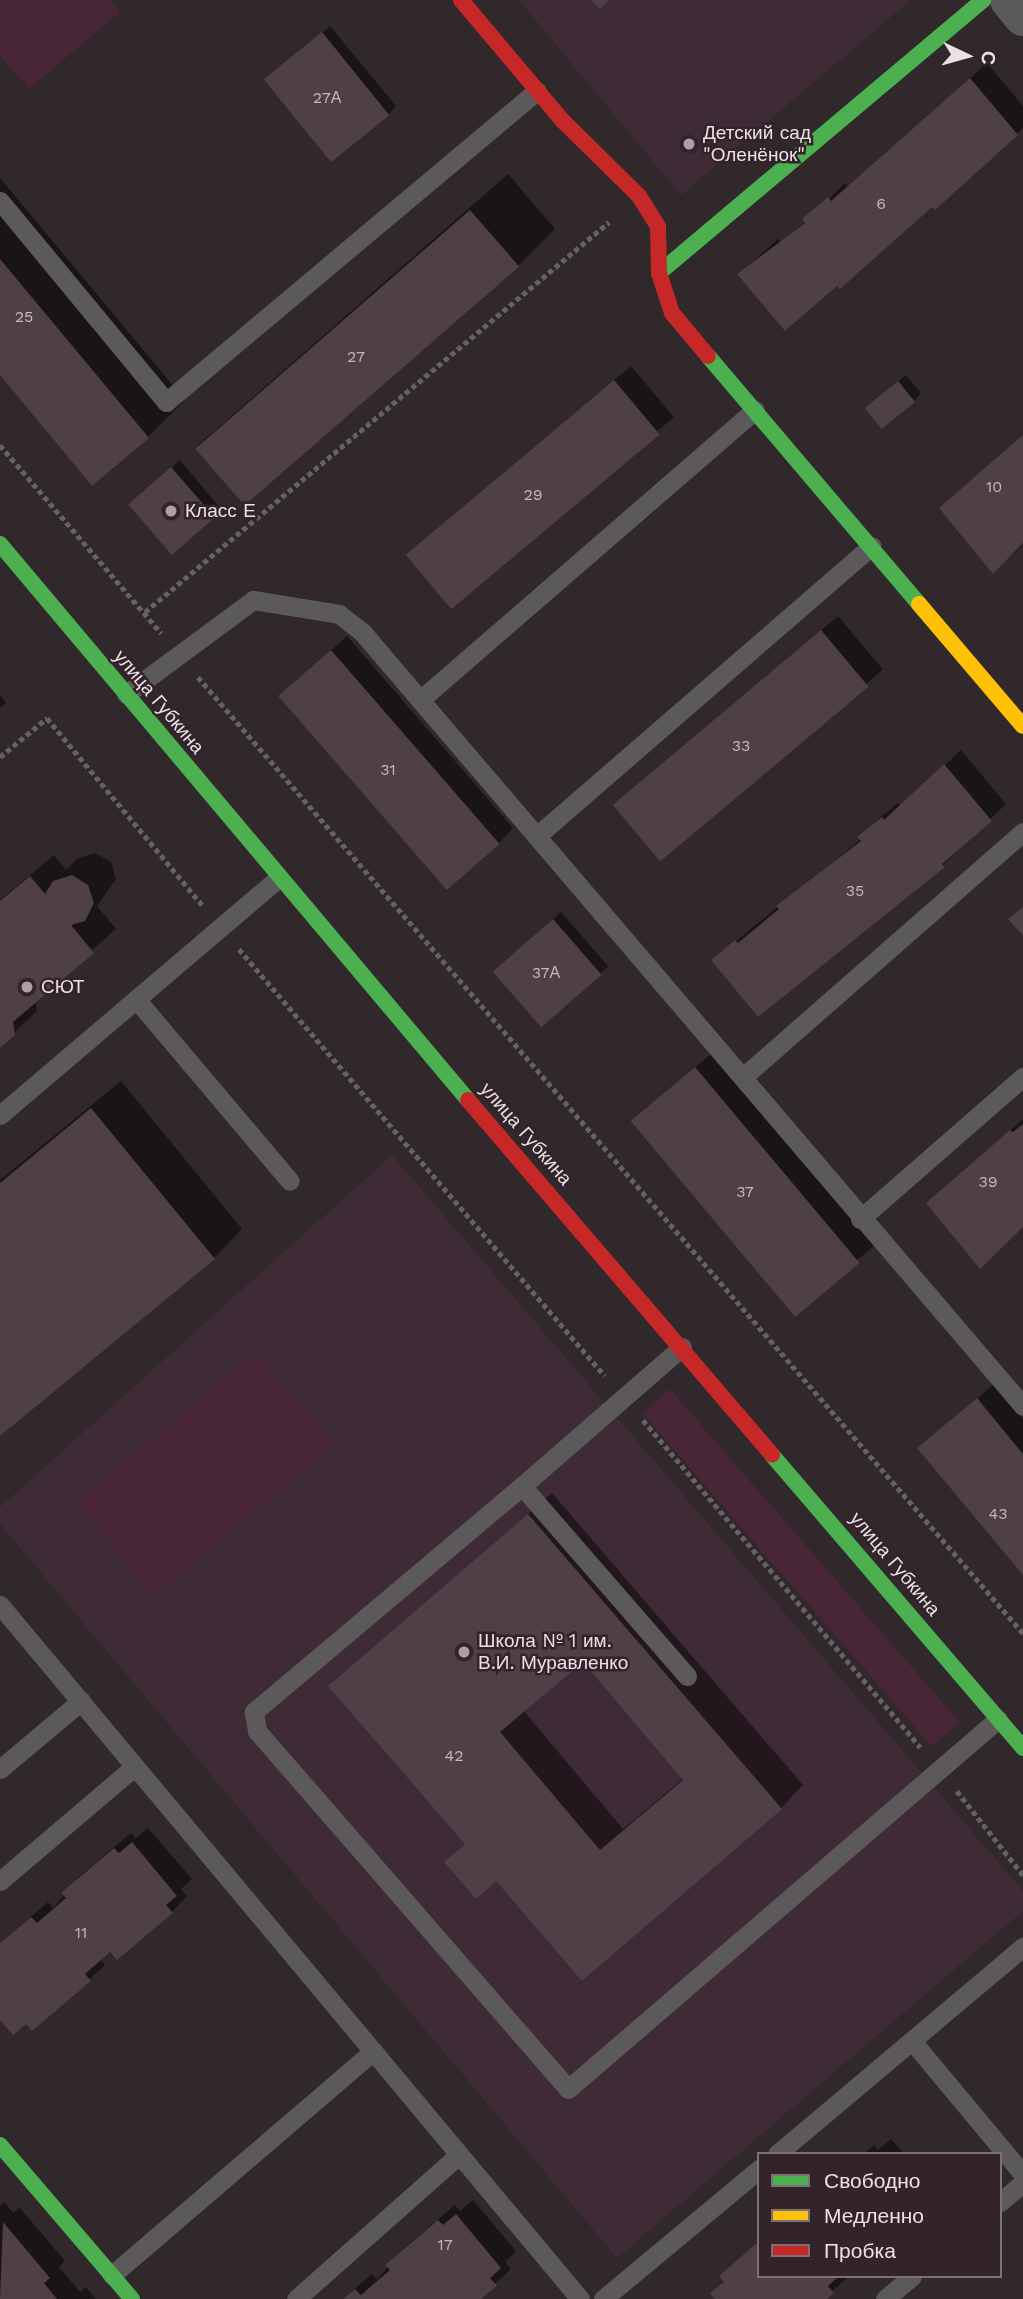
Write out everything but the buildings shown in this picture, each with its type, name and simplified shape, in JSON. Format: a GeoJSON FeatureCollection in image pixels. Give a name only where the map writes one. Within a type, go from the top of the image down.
{"type":"FeatureCollection","features":[{"type":"Feature","properties":{"kind":"street"},"geometry":{"type":"LineString","coordinates":[[461,0],[537,91],[639,196],[658,226],[659,273],[672,313],[1023,726]]}},
{"type":"Feature","properties":{"kind":"street"},"geometry":{"type":"LineString","coordinates":[[659,273],[984,0]]}},
{"type":"Feature","properties":{"kind":"street"},"geometry":{"type":"LineString","coordinates":[[1009,0],[1023,17]]}},
{"type":"Feature","properties":{"kind":"street","name":"улица Губкина"},"geometry":{"type":"LineString","coordinates":[[2,550],[126,694],[278,878],[1023,1748]]}},
{"type":"Feature","properties":{"kind":"street"},"geometry":{"type":"LineString","coordinates":[[0,2145],[132,2299]]}},
{"type":"Feature","properties":{"kind":"lane"},"geometry":{"type":"LineString","coordinates":[[0,201],[166,402],[537,91]]}},
{"type":"Feature","properties":{"kind":"lane"},"geometry":{"type":"LineString","coordinates":[[420,700],[755,410]]}},
{"type":"Feature","properties":{"kind":"lane"},"geometry":{"type":"LineString","coordinates":[[539,834],[870,547]]}},
{"type":"Feature","properties":{"kind":"lane"},"geometry":{"type":"LineString","coordinates":[[126,694],[239,606],[266,599],[339,614],[363,633],[539,834],[860,1219],[1023,1406]]}},
{"type":"Feature","properties":{"kind":"lane"},"geometry":{"type":"LineString","coordinates":[[743,1077],[1023,832]]}},
{"type":"Feature","properties":{"kind":"lane"},"geometry":{"type":"LineString","coordinates":[[0,1115],[278,878]]}},
{"type":"Feature","properties":{"kind":"lane"},"geometry":{"type":"LineString","coordinates":[[136,999],[290,1181]]}},
{"type":"Feature","properties":{"kind":"lane"},"geometry":{"type":"LineString","coordinates":[[860,1219],[1023,1077]]}},
{"type":"Feature","properties":{"kind":"lane"},"geometry":{"type":"LineString","coordinates":[[682,1347],[254,1712],[257,1731],[568,2089],[998,1719]]}},
{"type":"Feature","properties":{"kind":"lane"},"geometry":{"type":"LineString","coordinates":[[522,1486],[687,1676]]}},
{"type":"Feature","properties":{"kind":"lane"},"geometry":{"type":"LineString","coordinates":[[0,1605],[580,2299]]}},
{"type":"Feature","properties":{"kind":"lane"},"geometry":{"type":"LineString","coordinates":[[0,1769],[81,1702]]}},
{"type":"Feature","properties":{"kind":"lane"},"geometry":{"type":"LineString","coordinates":[[0,1881],[135,1766]]}},
{"type":"Feature","properties":{"kind":"lane"},"geometry":{"type":"LineString","coordinates":[[779,2152],[1023,1947]]}},
{"type":"Feature","properties":{"kind":"lane"},"geometry":{"type":"LineString","coordinates":[[912,2041],[1023,2174]]}},
{"type":"Feature","properties":{"kind":"lane"},"geometry":{"type":"LineString","coordinates":[[112,2275],[373,2051]]}},
{"type":"Feature","properties":{"kind":"lane"},"geometry":{"type":"LineString","coordinates":[[296,2299],[459,2155]]}},
{"type":"Feature","properties":{"kind":"lane"},"geometry":{"type":"LineString","coordinates":[[603,2299],[757,2171]]}},
{"type":"Feature","properties":{"kind":"lane"},"geometry":{"type":"LineString","coordinates":[[1002,2200],[1023,2183]]}},
{"type":"Feature","properties":{"kind":"lane"},"geometry":{"type":"LineString","coordinates":[[885,2299],[910,2278]]}},
{"type":"Feature","properties":{"kind":"path"},"geometry":{"type":"LineString","coordinates":[[145,612],[639,196]]}},
{"type":"Feature","properties":{"kind":"path"},"geometry":{"type":"LineString","coordinates":[[0,445],[1023,1633]]}},
{"type":"Feature","properties":{"kind":"path"},"geometry":{"type":"LineString","coordinates":[[0,757],[47,718],[220,928],[939,1770],[1023,1875]]}},
{"type":"Feature","properties":{"kind":"shaded area"},"geometry":{"type":"Polygon","coordinates":[[[0,0],[110,0],[120,12],[29,89],[0,56],[0,0]]]}},
{"type":"Feature","properties":{"kind":"shaded area","name":"Детский сад \"Оленёнок\""},"geometry":{"type":"Polygon","coordinates":[[[519,0],[911,0],[681,195],[519,0]]]}},
{"type":"Feature","properties":{"kind":"shaded area","name":"Школа № 1 им. В.И. Муравленко"},"geometry":{"type":"Polygon","coordinates":[[[392,1155],[1023,1891],[1023,1911],[617,2258],[0,1524],[0,1507],[392,1155]]]}},
{"type":"Feature","properties":{"kind":"shaded area"},"geometry":{"type":"Polygon","coordinates":[[[256,1352],[334,1445],[155,1595],[77,1502],[256,1352]]]}},
{"type":"Feature","properties":{"kind":"shaded area"},"geometry":{"type":"Polygon","coordinates":[[[670,1389],[960,1723],[932,1747],[642,1413],[670,1389]]]}},
{"type":"Feature","properties":{"kind":"traffic: fast"},"geometry":{"type":"LineString","coordinates":[[659,273],[983,0]]}},
{"type":"Feature","properties":{"kind":"traffic: fast"},"geometry":{"type":"LineString","coordinates":[[708,356],[919,604]]}},
{"type":"Feature","properties":{"kind":"traffic: fast"},"geometry":{"type":"LineString","coordinates":[[0,544],[468,1100]]}},
{"type":"Feature","properties":{"kind":"traffic: fast"},"geometry":{"type":"LineString","coordinates":[[772,1455],[1023,1748]]}},
{"type":"Feature","properties":{"kind":"traffic: fast"},"geometry":{"type":"LineString","coordinates":[[0,2145],[132,2299]]}},
{"type":"Feature","properties":{"kind":"traffic: slow"},"geometry":{"type":"LineString","coordinates":[[919,604],[1023,726]]}},
{"type":"Feature","properties":{"kind":"traffic: jam"},"geometry":{"type":"LineString","coordinates":[[461,0],[562,120],[639,196],[658,227],[659,273],[672,313],[708,356]]}},
{"type":"Feature","properties":{"kind":"traffic: jam"},"geometry":{"type":"LineString","coordinates":[[468,1100],[772,1455]]}},
{"type":"Feature","properties":{"kind":"place","name":"Детский сад \"Оленёнок\""},"geometry":{"type":"Point","coordinates":[689,144]}},
{"type":"Feature","properties":{"kind":"place","name":"Класс Е"},"geometry":{"type":"Point","coordinates":[171,511]}},
{"type":"Feature","properties":{"kind":"place","name":"СЮТ"},"geometry":{"type":"Point","coordinates":[27,987]}},
{"type":"Feature","properties":{"kind":"place","name":"Школа № 1 им. В.И. Муравленко"},"geometry":{"type":"Point","coordinates":[464,1652]}}]}
